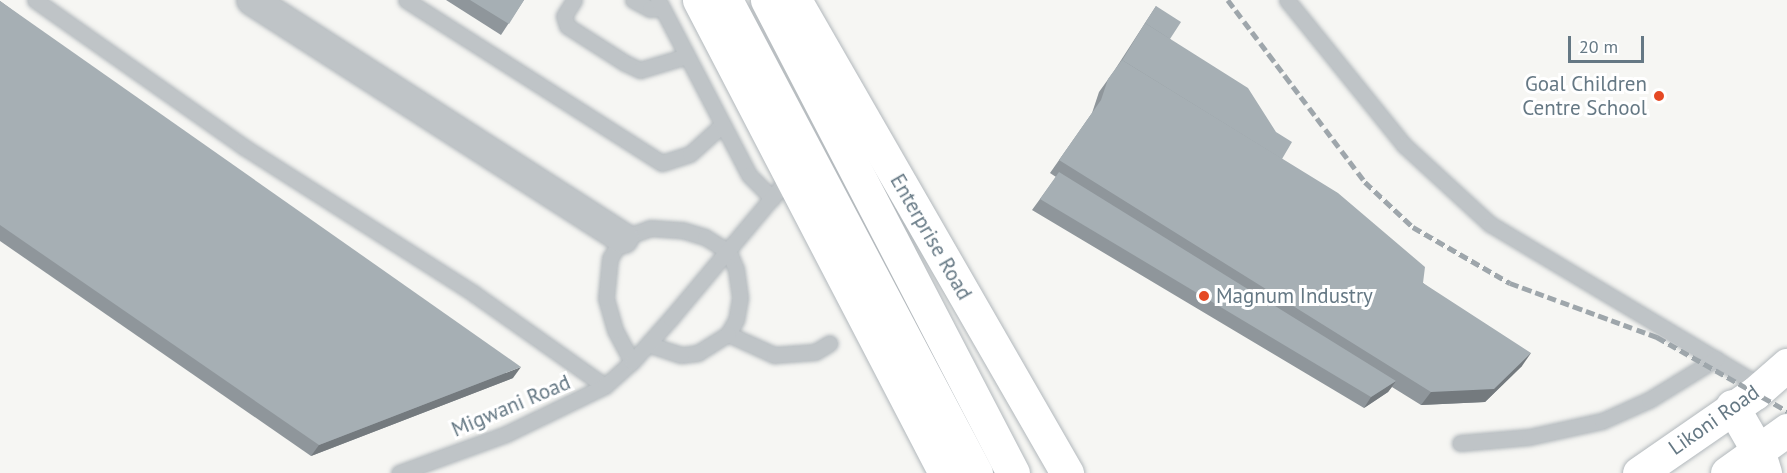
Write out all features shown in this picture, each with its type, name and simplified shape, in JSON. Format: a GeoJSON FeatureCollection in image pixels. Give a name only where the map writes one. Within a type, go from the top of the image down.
{"type":"FeatureCollection","features":[{"type":"Feature","properties":{"kind":"main road"},"geometry":{"type":"LineString","coordinates":[[699,0],[781,187],[945,473]]}},
{"type":"Feature","properties":{"kind":"main road"},"geometry":{"type":"LineString","coordinates":[[726,0],[976,473]]}},
{"type":"Feature","properties":{"kind":"main road"},"geometry":{"type":"LineString","coordinates":[[768,0],[1013,473]]}},
{"type":"Feature","properties":{"kind":"main road","name":"Enterprise Road"},"geometry":{"type":"LineString","coordinates":[[795,0],[1033,416],[1068,473]]}},
{"type":"Feature","properties":{"kind":"main road","name":"Likoni Road"},"geometry":{"type":"LineString","coordinates":[[1655,470],[1732,406],[1762,387],[1787,366]]}},
{"type":"Feature","properties":{"kind":"main road"},"geometry":{"type":"LineString","coordinates":[[1732,406],[1762,463]]}},
{"type":"Feature","properties":{"kind":"main road"},"geometry":{"type":"LineString","coordinates":[[1033,416],[1091,473]]}},
{"type":"Feature","properties":{"kind":"main road"},"geometry":{"type":"LineString","coordinates":[[1727,473],[1762,463],[1787,430]]}},
{"type":"Feature","properties":{"kind":"street"},"geometry":{"type":"LineString","coordinates":[[252,0],[623,238]]}},
{"type":"Feature","properties":{"kind":"lane"},"geometry":{"type":"LineString","coordinates":[[34,0],[244,147],[473,292],[605,386]]}},
{"type":"Feature","properties":{"kind":"lane"},"geometry":{"type":"LineString","coordinates":[[405,0],[662,162],[690,154],[723,125]]}},
{"type":"Feature","properties":{"kind":"lane"},"geometry":{"type":"LineString","coordinates":[[574,0],[564,16],[567,26],[625,63],[640,70],[687,56]]}},
{"type":"Feature","properties":{"kind":"lane"},"geometry":{"type":"LineString","coordinates":[[633,0],[650,9],[660,4],[749,175],[781,187]]}},
{"type":"Feature","properties":{"kind":"lane"},"geometry":{"type":"LineString","coordinates":[[1287,0],[1404,145],[1490,224],[1762,387]]}},
{"type":"Feature","properties":{"kind":"lane","name":"Migwani Road"},"geometry":{"type":"LineString","coordinates":[[399,473],[506,434],[605,386],[632,363],[729,252],[781,187]]}},
{"type":"Feature","properties":{"kind":"lane"},"geometry":{"type":"LineString","coordinates":[[632,363],[615,330],[606,298],[610,258],[623,238],[650,228],[682,230],[705,237],[729,252],[736,269],[740,308],[728,334],[707,350],[681,355],[648,344]]}},
{"type":"Feature","properties":{"kind":"lane"},"geometry":{"type":"LineString","coordinates":[[728,334],[774,355],[815,352],[830,343]]}},
{"type":"Feature","properties":{"kind":"lane"},"geometry":{"type":"LineString","coordinates":[[1460,443],[1529,437],[1602,421],[1649,400],[1716,359]]}},
{"type":"Feature","properties":{"kind":"building"},"geometry":{"type":"Polygon","coordinates":[[[470,0],[524,0],[509,24],[470,0]]]}},
{"type":"Feature","properties":{"kind":"building"},"geometry":{"type":"Polygon","coordinates":[[[0,1],[521,367],[319,445],[0,225],[0,1]]]}},
{"type":"Feature","properties":{"kind":"building"},"geometry":{"type":"Polygon","coordinates":[[[1156,6],[1181,22],[1170,39],[1145,23],[1143,26],[1156,6]]]}},
{"type":"Feature","properties":{"kind":"building"},"geometry":{"type":"Polygon","coordinates":[[[1145,23],[1248,88],[1276,132],[1292,142],[1282,159],[1122,60],[1145,23]]]}},
{"type":"Feature","properties":{"kind":"building"},"geometry":{"type":"Polygon","coordinates":[[[1122,60],[1338,193],[1425,267],[1423,283],[1531,353],[1494,389],[1431,392],[1059,160],[1101,100],[1108,79],[1122,60]]]}},
{"type":"Feature","properties":{"kind":"building"},"geometry":{"type":"Polygon","coordinates":[[[1059,172],[1396,381],[1371,397],[1040,199],[1059,172]]]}},
{"type":"Feature","properties":{"kind":"railway"},"geometry":{"type":"LineString","coordinates":[[1228,0],[1365,182],[1413,227],[1510,283],[1657,337],[1787,411]]}},
{"type":"Feature","properties":{"kind":"place","name":"Goal Children Centre School"},"geometry":{"type":"Point","coordinates":[1659,96]}},
{"type":"Feature","properties":{"kind":"place","name":"Magnum Industry"},"geometry":{"type":"Point","coordinates":[1204,296]}}]}
